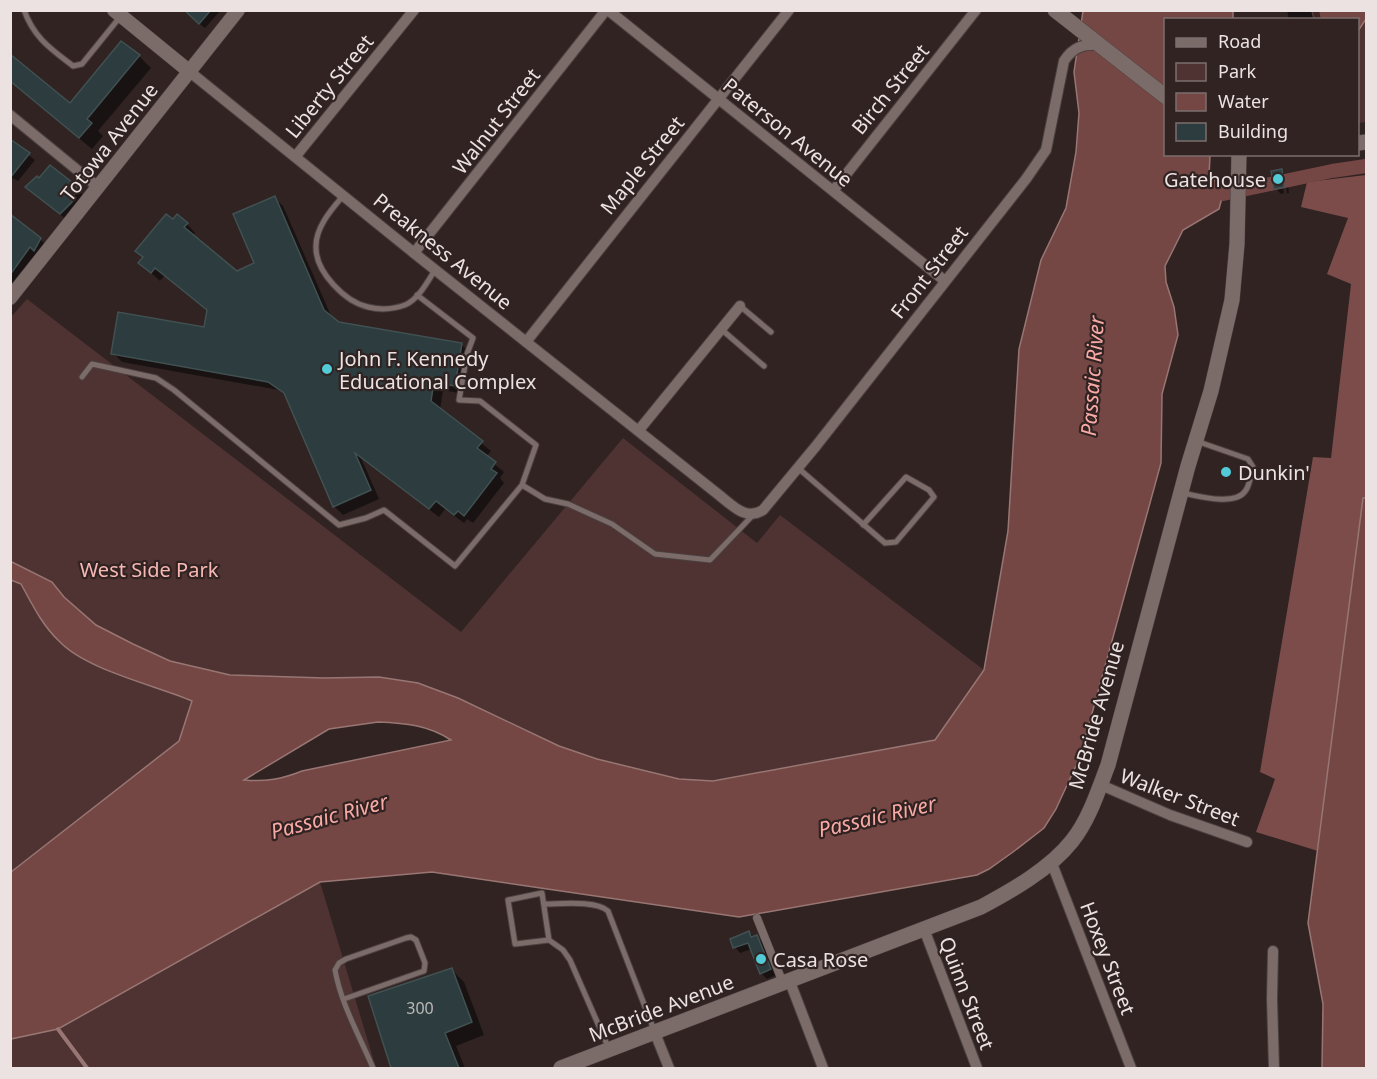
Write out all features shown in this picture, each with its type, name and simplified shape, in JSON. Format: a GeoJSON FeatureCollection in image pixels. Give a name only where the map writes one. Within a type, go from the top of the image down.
{"type":"FeatureCollection","features":[{"type":"Feature","properties":{"kind":"main road"},"geometry":{"type":"LineString","coordinates":[[1055,10],[1164,95]]}},
{"type":"Feature","properties":{"kind":"main road","name":"McBride Avenue"},"geometry":{"type":"LineString","coordinates":[[561,1068],[991,902],[1011,891],[1051,861],[1071,842],[1086,818],[1108,765],[1181,492],[1211,391],[1232,300],[1239,156]]}},
{"type":"Feature","properties":{"kind":"street","name":"Totowa Avenue"},"geometry":{"type":"LineString","coordinates":[[10,298],[238,10]]}},
{"type":"Feature","properties":{"kind":"street","name":"Liberty Street"},"geometry":{"type":"LineString","coordinates":[[295,157],[414,10]]}},
{"type":"Feature","properties":{"kind":"street","name":"Paterson Avenue"},"geometry":{"type":"LineString","coordinates":[[607,10],[945,281]]}},
{"type":"Feature","properties":{"kind":"street","name":"Walnut Street"},"geometry":{"type":"LineString","coordinates":[[414,253],[607,10]]}},
{"type":"Feature","properties":{"kind":"street","name":"Maple Street"},"geometry":{"type":"LineString","coordinates":[[526,342],[789,10]]}},
{"type":"Feature","properties":{"kind":"street","name":"Birch Street"},"geometry":{"type":"LineString","coordinates":[[833,190],[976,10]]}},
{"type":"Feature","properties":{"kind":"street","name":"Preakness Avenue"},"geometry":{"type":"LineString","coordinates":[[118,13],[435,270],[741,512],[753,514]]}},
{"type":"Feature","properties":{"kind":"street","name":"Front Street"},"geometry":{"type":"LineString","coordinates":[[753,514],[763,510],[798,468],[1026,179],[1046,150],[1062,70],[1070,53],[1080,46],[1099,45]]}},
{"type":"Feature","properties":{"kind":"street"},"geometry":{"type":"LineString","coordinates":[[10,115],[98,187]]}},
{"type":"Feature","properties":{"kind":"street"},"geometry":{"type":"LineString","coordinates":[[639,430],[740,306]]}},
{"type":"Feature","properties":{"kind":"street","name":"Walker Street"},"geometry":{"type":"LineString","coordinates":[[1101,785],[1170,815],[1246,842]]}},
{"type":"Feature","properties":{"kind":"street","name":"Hoxey Street"},"geometry":{"type":"LineString","coordinates":[[1051,861],[1131,1068]]}},
{"type":"Feature","properties":{"kind":"street"},"geometry":{"type":"LineString","coordinates":[[757,918],[823,1068]]}},
{"type":"Feature","properties":{"kind":"street","name":"Quinn Street"},"geometry":{"type":"LineString","coordinates":[[924,929],[977,1068]]}},
{"type":"Feature","properties":{"kind":"street"},"geometry":{"type":"LineString","coordinates":[[1273,951],[1274,1068]]}},
{"type":"Feature","properties":{"kind":"street"},"geometry":{"type":"LineString","coordinates":[[655,1033],[669,1068]]}},
{"type":"Feature","properties":{"kind":"lane"},"geometry":{"type":"LineString","coordinates":[[24,10],[30,28],[73,66],[81,63],[118,13]]}},
{"type":"Feature","properties":{"kind":"lane"},"geometry":{"type":"LineString","coordinates":[[343,196],[319,230],[315,247],[318,264],[341,292],[366,307],[385,309],[407,304],[417,295],[435,270]]}},
{"type":"Feature","properties":{"kind":"lane"},"geometry":{"type":"LineString","coordinates":[[82,377],[92,364],[156,378],[174,390],[339,525],[366,518],[384,510],[455,566],[522,485],[536,445],[480,401],[459,400],[467,354],[473,338],[417,295]]}},
{"type":"Feature","properties":{"kind":"lane"},"geometry":{"type":"LineString","coordinates":[[740,306],[771,332]]}},
{"type":"Feature","properties":{"kind":"lane"},"geometry":{"type":"LineString","coordinates":[[722,329],[764,366]]}},
{"type":"Feature","properties":{"kind":"lane"},"geometry":{"type":"LineString","coordinates":[[1181,492],[1213,500],[1238,497],[1246,490],[1252,467],[1248,459],[1196,441]]}},
{"type":"Feature","properties":{"kind":"lane"},"geometry":{"type":"LineString","coordinates":[[798,468],[863,525],[885,543],[896,542],[934,497],[929,490],[906,477],[863,525]]}},
{"type":"Feature","properties":{"kind":"lane"},"geometry":{"type":"LineString","coordinates":[[522,485],[545,498],[568,504],[612,524],[655,554],[710,560],[753,514]]}},
{"type":"Feature","properties":{"kind":"lane"},"geometry":{"type":"LineString","coordinates":[[549,940],[542,893],[508,900],[515,944],[549,940],[563,950],[570,960],[610,1050]]}},
{"type":"Feature","properties":{"kind":"lane"},"geometry":{"type":"LineString","coordinates":[[544,904],[593,905],[608,911],[655,1033]]}},
{"type":"Feature","properties":{"kind":"lane"},"geometry":{"type":"LineString","coordinates":[[344,999],[424,971],[425,963],[416,940],[411,937],[406,938],[346,959],[339,963],[335,970],[344,999],[373,1068]]}},
{"type":"Feature","properties":{"kind":"green space"},"geometry":{"type":"Polygon","coordinates":[[[1366,18],[1366,122],[1359,123],[1359,28],[1366,18]]]}},
{"type":"Feature","properties":{"kind":"green space","name":"West Side Park"},"geometry":{"type":"Polygon","coordinates":[[[27,299],[461,632],[623,438],[757,543],[780,515],[984,670],[936,740],[705,782],[679,779],[597,759],[559,746],[458,698],[179,741],[11,872],[10,318],[27,299]]]}},
{"type":"Feature","properties":{"kind":"green space"},"geometry":{"type":"Polygon","coordinates":[[[320,882],[376,1068],[11,1068],[10,1039],[58,1029],[320,882]]]}},
{"type":"Feature","properties":{"kind":"shaded area"},"geometry":{"type":"Polygon","coordinates":[[[1366,175],[1366,498],[1363,498],[1318,851],[1256,832],[1275,779],[1260,772],[1313,457],[1331,458],[1351,284],[1327,274],[1348,218],[1301,207],[1307,182],[1366,175]]]}},
{"type":"Feature","properties":{"kind":"water","name":"Passaic River"},"geometry":{"type":"Polygon","coordinates":[[[1083,11],[1233,11],[1233,18],[1164,18],[1164,156],[1210,156],[1209,177],[1221,183],[1223,194],[1219,209],[1183,230],[1165,266],[1166,282],[1174,307],[1178,335],[1162,394],[1161,463],[1080,757],[1056,809],[1044,828],[989,869],[977,875],[739,917],[432,872],[320,882],[58,1029],[11,1039],[11,872],[179,741],[192,701],[103,669],[71,651],[47,628],[21,584],[11,580],[10,561],[52,582],[64,597],[96,625],[170,661],[230,675],[379,677],[418,683],[458,698],[559,746],[597,759],[679,779],[713,781],[935,740],[984,670],[1008,531],[1019,349],[1041,260],[1066,208],[1076,152],[1079,113],[1074,72],[1083,11]],[[378,722],[329,729],[244,780],[274,779],[451,740],[434,731],[407,724],[378,722]]]}},
{"type":"Feature","properties":{"kind":"water"},"geometry":{"type":"Polygon","coordinates":[[[1312,11],[1366,11],[1366,19],[1359,30],[1359,18],[1314,18],[1312,11]]]}},
{"type":"Feature","properties":{"kind":"water"},"geometry":{"type":"Polygon","coordinates":[[[1363,498],[1366,498],[1366,1068],[1322,1068],[1323,1004],[1308,923],[1363,498]]]}},
{"type":"Feature","properties":{"kind":"building"},"geometry":{"type":"Polygon","coordinates":[[[184,10],[211,10],[199,24],[184,10]]]}},
{"type":"Feature","properties":{"kind":"building"},"geometry":{"type":"Polygon","coordinates":[[[121,41],[140,55],[87,119],[92,123],[79,138],[10,81],[10,54],[70,103],[121,41]]]}},
{"type":"Feature","properties":{"kind":"building"},"geometry":{"type":"Polygon","coordinates":[[[10,139],[30,153],[10,178],[10,139]]]}},
{"type":"Feature","properties":{"kind":"building"},"geometry":{"type":"Polygon","coordinates":[[[50,165],[77,186],[72,202],[60,214],[25,187],[37,176],[39,178],[50,165]]]}},
{"type":"Feature","properties":{"kind":"building","name":"Gatehouse"},"geometry":{"type":"Polygon","coordinates":[[[1282,169],[1284,187],[1274,189],[1271,171],[1282,169]]]}},
{"type":"Feature","properties":{"kind":"building"},"geometry":{"type":"Polygon","coordinates":[[[275,196],[324,310],[339,322],[462,343],[455,386],[434,382],[431,401],[483,441],[477,448],[496,462],[491,469],[497,473],[464,516],[458,511],[454,515],[436,501],[429,509],[355,453],[371,490],[333,507],[284,393],[268,382],[111,354],[118,312],[204,327],[207,310],[155,268],[151,273],[138,263],[143,257],[135,251],[166,214],[173,219],[177,214],[188,223],[184,227],[237,271],[254,263],[233,214],[275,196]]]}},
{"type":"Feature","properties":{"kind":"building"},"geometry":{"type":"Polygon","coordinates":[[[10,214],[41,238],[34,251],[30,247],[10,275],[10,214]]]}},
{"type":"Feature","properties":{"kind":"building","name":"Casa Rose"},"geometry":{"type":"Polygon","coordinates":[[[749,931],[751,937],[757,935],[771,969],[760,974],[748,943],[733,948],[730,939],[749,931]]]}},
{"type":"Feature","properties":{"kind":"building"},"geometry":{"type":"Polygon","coordinates":[[[452,968],[472,1022],[445,1033],[459,1068],[391,1068],[368,996],[452,968]]]}},
{"type":"Feature","properties":{"kind":"waterway"},"geometry":{"type":"LineString","coordinates":[[1223,194],[1366,166]]}},
{"type":"Feature","properties":{"kind":"waterway"},"geometry":{"type":"LineString","coordinates":[[58,1029],[87,1068]]}},
{"type":"Feature","properties":{"kind":"place","name":"Gatehouse"},"geometry":{"type":"Point","coordinates":[1278,179]}},
{"type":"Feature","properties":{"kind":"place","name":"John F. Kennedy Educational Complex"},"geometry":{"type":"Point","coordinates":[327,369]}},
{"type":"Feature","properties":{"kind":"place","name":"Dunkin'"},"geometry":{"type":"Point","coordinates":[1226,472]}},
{"type":"Feature","properties":{"kind":"place","name":"Casa Rose"},"geometry":{"type":"Point","coordinates":[761,959]}}]}
